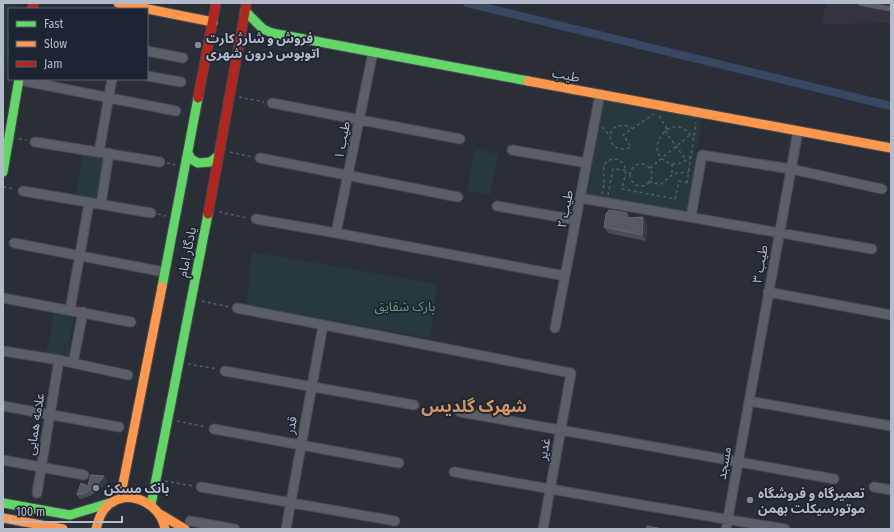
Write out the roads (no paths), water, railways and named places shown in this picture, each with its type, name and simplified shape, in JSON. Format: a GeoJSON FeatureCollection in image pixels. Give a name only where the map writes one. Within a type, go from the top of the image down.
{"type":"FeatureCollection","features":[{"type":"Feature","properties":{"kind":"main road"},"geometry":{"type":"LineString","coordinates":[[118,3],[143,8]]}},
{"type":"Feature","properties":{"kind":"main road","name":"یادگار امام"},"geometry":{"type":"LineString","coordinates":[[116,501],[176,217],[216,3]]}},
{"type":"Feature","properties":{"kind":"main road","name":"یادگار امام"},"geometry":{"type":"LineString","coordinates":[[151,505],[246,7]]}},
{"type":"Feature","properties":{"kind":"main road","name":"طیب"},"geometry":{"type":"LineString","coordinates":[[246,7],[263,29],[272,33],[891,148]]}},
{"type":"Feature","properties":{"kind":"main road"},"geometry":{"type":"LineString","coordinates":[[148,9],[213,22]]}},
{"type":"Feature","properties":{"kind":"main road"},"geometry":{"type":"LineString","coordinates":[[238,48],[246,37],[253,33],[272,33]]}},
{"type":"Feature","properties":{"kind":"main road"},"geometry":{"type":"LineString","coordinates":[[3,172],[19,80]]}},
{"type":"Feature","properties":{"kind":"main road"},"geometry":{"type":"LineString","coordinates":[[188,153],[191,159],[204,163],[210,162],[219,153]]}},
{"type":"Feature","properties":{"kind":"main road"},"geometry":{"type":"LineString","coordinates":[[3,503],[70,515],[131,497],[143,500],[151,505],[160,514],[165,529]]}},
{"type":"Feature","properties":{"kind":"main road"},"geometry":{"type":"LineString","coordinates":[[96,529],[97,522],[102,512],[110,504],[116,501]]}},
{"type":"Feature","properties":{"kind":"main road"},"geometry":{"type":"LineString","coordinates":[[160,514],[188,525]]}},
{"type":"Feature","properties":{"kind":"main road"},"geometry":{"type":"LineString","coordinates":[[3,518],[31,526],[63,529]]}},
{"type":"Feature","properties":{"kind":"street"},"geometry":{"type":"LineString","coordinates":[[148,51],[182,58]]}},
{"type":"Feature","properties":{"kind":"street","name":"طیب ۱"},"geometry":{"type":"LineString","coordinates":[[336,233],[373,52]]}},
{"type":"Feature","properties":{"kind":"street"},"geometry":{"type":"LineString","coordinates":[[148,76],[181,82]]}},
{"type":"Feature","properties":{"kind":"street"},"geometry":{"type":"LineString","coordinates":[[24,80],[176,111]]}},
{"type":"Feature","properties":{"kind":"street"},"geometry":{"type":"LineString","coordinates":[[99,152],[112,80]]}},
{"type":"Feature","properties":{"kind":"street","name":"طیب ۲"},"geometry":{"type":"LineString","coordinates":[[555,328],[600,94]]}},
{"type":"Feature","properties":{"kind":"street"},"geometry":{"type":"LineString","coordinates":[[272,104],[460,139]]}},
{"type":"Feature","properties":{"kind":"street","name":"طیب ۳"},"geometry":{"type":"LineString","coordinates":[[749,401],[798,131]]}},
{"type":"Feature","properties":{"kind":"street"},"geometry":{"type":"LineString","coordinates":[[35,142],[160,162]]}},
{"type":"Feature","properties":{"kind":"street"},"geometry":{"type":"LineString","coordinates":[[512,150],[587,163]]}},
{"type":"Feature","properties":{"kind":"street"},"geometry":{"type":"LineString","coordinates":[[101,204],[109,153]]}},
{"type":"Feature","properties":{"kind":"street"},"geometry":{"type":"LineString","coordinates":[[691,217],[702,155],[882,188]]}},
{"type":"Feature","properties":{"kind":"street"},"geometry":{"type":"LineString","coordinates":[[260,158],[458,197]]}},
{"type":"Feature","properties":{"kind":"street"},"geometry":{"type":"LineString","coordinates":[[23,190],[151,214]]}},
{"type":"Feature","properties":{"kind":"street"},"geometry":{"type":"LineString","coordinates":[[580,198],[872,249]]}},
{"type":"Feature","properties":{"kind":"street"},"geometry":{"type":"LineString","coordinates":[[70,310],[89,202]]}},
{"type":"Feature","properties":{"kind":"street"},"geometry":{"type":"LineString","coordinates":[[497,206],[576,220]]}},
{"type":"Feature","properties":{"kind":"street"},"geometry":{"type":"LineString","coordinates":[[256,219],[565,276]]}},
{"type":"Feature","properties":{"kind":"street"},"geometry":{"type":"LineString","coordinates":[[14,243],[164,272]]}},
{"type":"Feature","properties":{"kind":"street"},"geometry":{"type":"LineString","coordinates":[[768,292],[888,314]]}},
{"type":"Feature","properties":{"kind":"street"},"geometry":{"type":"LineString","coordinates":[[3,298],[131,322]]}},
{"type":"Feature","properties":{"kind":"street"},"geometry":{"type":"LineString","coordinates":[[237,308],[323,325]]}},
{"type":"Feature","properties":{"kind":"street"},"geometry":{"type":"LineString","coordinates":[[73,363],[83,312]]}},
{"type":"Feature","properties":{"kind":"street","name":"غدیر"},"geometry":{"type":"LineString","coordinates":[[323,325],[571,373],[543,529]]}},
{"type":"Feature","properties":{"kind":"street","name":"قدر"},"geometry":{"type":"LineString","coordinates":[[286,529],[323,325]]}},
{"type":"Feature","properties":{"kind":"street"},"geometry":{"type":"LineString","coordinates":[[3,351],[59,360],[128,375]]}},
{"type":"Feature","properties":{"kind":"street","name":"علامه همایی"},"geometry":{"type":"LineString","coordinates":[[37,493],[59,360]]}},
{"type":"Feature","properties":{"kind":"street"},"geometry":{"type":"LineString","coordinates":[[225,371],[414,405]]}},
{"type":"Feature","properties":{"kind":"street"},"geometry":{"type":"LineString","coordinates":[[749,401],[891,426]]}},
{"type":"Feature","properties":{"kind":"street","name":"مسجد"},"geometry":{"type":"LineString","coordinates":[[726,529],[749,401]]}},
{"type":"Feature","properties":{"kind":"street"},"geometry":{"type":"LineString","coordinates":[[6,407],[119,427]]}},
{"type":"Feature","properties":{"kind":"street"},"geometry":{"type":"LineString","coordinates":[[460,412],[834,479]]}},
{"type":"Feature","properties":{"kind":"street"},"geometry":{"type":"LineString","coordinates":[[214,429],[399,463]]}},
{"type":"Feature","properties":{"kind":"street"},"geometry":{"type":"LineString","coordinates":[[3,460],[84,474]]}},
{"type":"Feature","properties":{"kind":"street"},"geometry":{"type":"LineString","coordinates":[[454,472],[785,529]]}},
{"type":"Feature","properties":{"kind":"street"},"geometry":{"type":"LineString","coordinates":[[874,487],[891,490]]}},
{"type":"Feature","properties":{"kind":"street"},"geometry":{"type":"LineString","coordinates":[[201,488],[395,521]]}},
{"type":"Feature","properties":{"kind":"street"},"geometry":{"type":"LineString","coordinates":[[188,525],[235,529]]}},
{"type":"Feature","properties":{"kind":"lane"},"geometry":{"type":"LineString","coordinates":[[860,3],[891,9]]}},
{"type":"Feature","properties":{"kind":"waterway"},"geometry":{"type":"LineString","coordinates":[[467,3],[891,106]]}},
{"type":"Feature","properties":{"kind":"place","name":"فروش و شارژ کارت اتوبوس درون شهری"},"geometry":{"type":"Point","coordinates":[198,45]}},
{"type":"Feature","properties":{"kind":"place","name":"بانک مسکن"},"geometry":{"type":"Point","coordinates":[96,488]}},
{"type":"Feature","properties":{"kind":"place","name":"تعمیرگاه و فروشگاه موتورسیکلت بهمن"},"geometry":{"type":"Point","coordinates":[750,500]}},
{"type":"Feature","properties":{"kind":"district","name":"شهرک گلدیس"},"geometry":{"type":"Point","coordinates":[474,406]}},
{"type":"Feature","properties":{"kind":"park label","name":"پارک شقایق"},"geometry":{"type":"Point","coordinates":[405,306]}}]}
